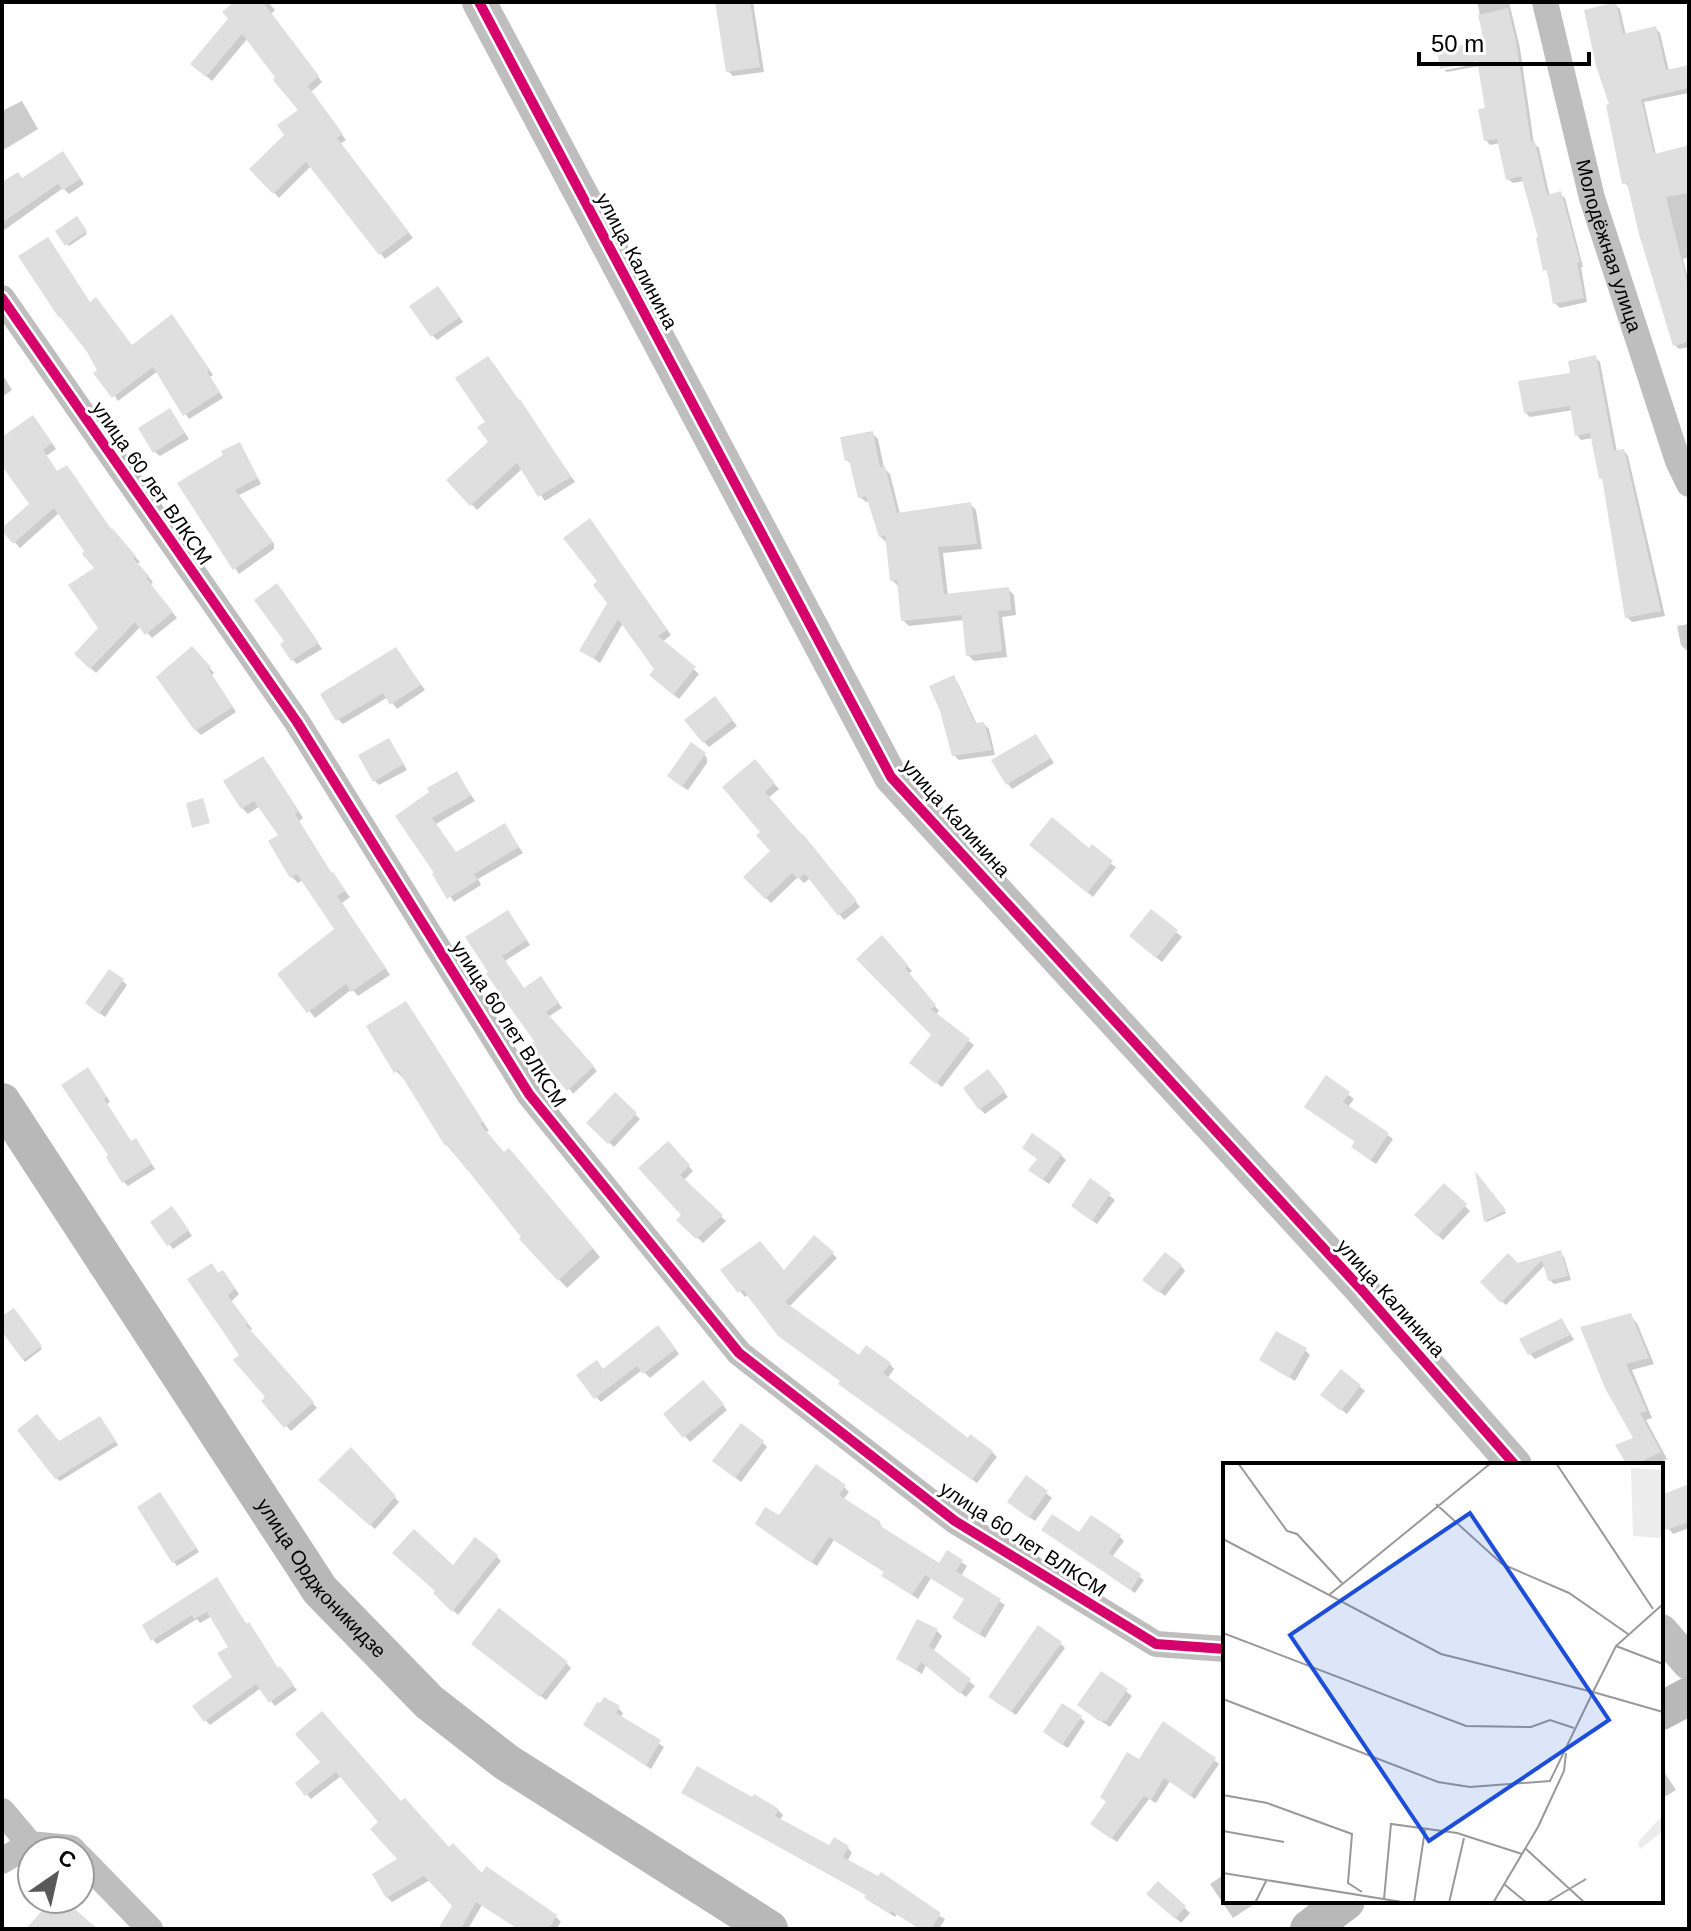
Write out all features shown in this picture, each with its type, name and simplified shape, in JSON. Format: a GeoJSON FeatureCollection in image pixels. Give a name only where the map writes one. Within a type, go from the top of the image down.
{"type":"FeatureCollection","features":[{"type":"Feature","properties":{"kind":"main road","name":"улица Орджоникидзе"},"geometry":{"type":"LineString","coordinates":[[2,1102],[320,1590],[429,1702],[506,1762],[769,1929]]}},
{"type":"Feature","properties":{"kind":"main road"},"geometry":{"type":"LineString","coordinates":[[1663,1710],[1689,1696]]}},
{"type":"Feature","properties":{"kind":"main road"},"geometry":{"type":"LineString","coordinates":[[1309,1929],[1343,1903]]}},
{"type":"Feature","properties":{"kind":"street","name":"улица Калинина"},"geometry":{"type":"LineString","coordinates":[[479,2],[891,777],[1360,1288],[1513,1463]]}},
{"type":"Feature","properties":{"kind":"street","name":"Молодёжная улица"},"geometry":{"type":"LineString","coordinates":[[1545,2],[1592,198],[1678,461],[1689,484]]}},
{"type":"Feature","properties":{"kind":"street","name":"улица 60 лет ВЛКСМ"},"geometry":{"type":"LineString","coordinates":[[2,298],[297,722],[529,1094],[739,1353],[955,1521],[1075,1595],[1156,1644],[1223,1649]]}},
{"type":"Feature","properties":{"kind":"street"},"geometry":{"type":"LineString","coordinates":[[1663,1633],[1689,1663]]}},
{"type":"Feature","properties":{"kind":"street"},"geometry":{"type":"LineString","coordinates":[[2,1811],[22,1835]]}},
{"type":"Feature","properties":{"kind":"street"},"geometry":{"type":"LineString","coordinates":[[96,1873],[150,1929]]}},
{"type":"Feature","properties":{"kind":"building"},"geometry":{"type":"Polygon","coordinates":[[[234,2],[263,2],[319,76],[308,86],[343,134],[337,138],[409,232],[379,255],[306,162],[273,194],[249,169],[284,135],[277,125],[298,110],[242,34],[206,77],[190,64],[228,19],[222,12],[234,2]]]}},
{"type":"Feature","properties":{"kind":"building"},"geometry":{"type":"Polygon","coordinates":[[[715,2],[750,2],[760,67],[726,72],[715,2]]]}},
{"type":"Feature","properties":{"kind":"building"},"geometry":{"type":"Polygon","coordinates":[[[1616,2],[1623,34],[1656,26],[1666,70],[1689,65],[1689,88],[1641,99],[1654,154],[1689,145],[1689,193],[1666,197],[1689,290],[1689,342],[1673,346],[1627,183],[1622,184],[1606,105],[1609,104],[1596,66],[1584,10],[1616,2]]]}},
{"type":"Feature","properties":{"kind":"building"},"geometry":{"type":"Polygon","coordinates":[[[1508,8],[1531,142],[1535,142],[1547,195],[1561,191],[1580,262],[1577,263],[1584,298],[1553,304],[1547,270],[1543,271],[1538,237],[1521,176],[1506,180],[1497,139],[1484,141],[1478,109],[1485,108],[1477,61],[1440,69],[1437,50],[1484,41],[1478,15],[1508,8]]]}},
{"type":"Feature","properties":{"kind":"building"},"geometry":{"type":"Polygon","coordinates":[[[63,151],[81,179],[63,190],[58,184],[2,223],[2,182],[18,172],[22,178],[63,151]]]}},
{"type":"Feature","properties":{"kind":"building"},"geometry":{"type":"Polygon","coordinates":[[[77,216],[87,231],[65,246],[55,231],[77,216]]]}},
{"type":"Feature","properties":{"kind":"building"},"geometry":{"type":"Polygon","coordinates":[[[48,237],[90,302],[96,297],[132,345],[172,314],[210,370],[207,372],[220,392],[183,416],[153,367],[112,398],[93,373],[97,370],[87,352],[59,318],[18,256],[48,237]]]}},
{"type":"Feature","properties":{"kind":"building"},"geometry":{"type":"Polygon","coordinates":[[[438,286],[460,317],[431,337],[409,306],[438,286]]]}},
{"type":"Feature","properties":{"kind":"building"},"geometry":{"type":"Polygon","coordinates":[[[1596,355],[1614,451],[1624,449],[1661,611],[1625,618],[1602,478],[1599,479],[1590,433],[1575,436],[1570,406],[1524,413],[1518,381],[1570,373],[1568,361],[1596,355]]]}},
{"type":"Feature","properties":{"kind":"building"},"geometry":{"type":"Polygon","coordinates":[[[488,356],[571,477],[538,497],[517,463],[470,506],[446,480],[488,442],[477,427],[485,422],[455,378],[488,356]]]}},
{"type":"Feature","properties":{"kind":"building"},"geometry":{"type":"Polygon","coordinates":[[[170,408],[185,433],[153,453],[138,428],[170,408]]]}},
{"type":"Feature","properties":{"kind":"building"},"geometry":{"type":"Polygon","coordinates":[[[33,415],[52,443],[43,450],[57,471],[67,465],[111,529],[136,556],[133,558],[149,576],[146,578],[173,612],[145,635],[135,622],[90,669],[74,654],[98,628],[68,585],[94,568],[82,554],[84,551],[54,508],[13,544],[2,531],[29,504],[2,466],[2,437],[33,415]]]}},
{"type":"Feature","properties":{"kind":"building"},"geometry":{"type":"Polygon","coordinates":[[[873,431],[880,467],[885,466],[897,513],[971,502],[977,544],[938,547],[944,594],[1009,587],[1011,610],[998,611],[1002,651],[966,656],[962,615],[901,621],[897,580],[890,581],[885,535],[879,537],[866,496],[858,498],[840,437],[873,431]]]}},
{"type":"Feature","properties":{"kind":"building"},"geometry":{"type":"Polygon","coordinates":[[[240,442],[258,478],[235,490],[273,542],[233,570],[177,483],[223,455],[221,451],[240,442]]]}},
{"type":"Feature","properties":{"kind":"building"},"geometry":{"type":"Polygon","coordinates":[[[590,518],[667,630],[658,636],[696,667],[673,695],[649,675],[654,669],[618,619],[594,659],[579,651],[607,603],[593,585],[597,581],[563,538],[590,518]]]}},
{"type":"Feature","properties":{"kind":"building"},"geometry":{"type":"Polygon","coordinates":[[[277,583],[319,643],[291,661],[280,644],[284,641],[254,600],[277,583]]]}},
{"type":"Feature","properties":{"kind":"building"},"geometry":{"type":"Polygon","coordinates":[[[192,646],[211,667],[208,669],[233,707],[195,731],[156,677],[192,646]]]}},
{"type":"Feature","properties":{"kind":"building"},"geometry":{"type":"Polygon","coordinates":[[[396,647],[421,685],[390,705],[383,693],[336,721],[320,694],[396,647]]]}},
{"type":"Feature","properties":{"kind":"building"},"geometry":{"type":"Polygon","coordinates":[[[954,675],[975,723],[984,722],[992,750],[952,756],[940,711],[929,686],[954,675]]]}},
{"type":"Feature","properties":{"kind":"building"},"geometry":{"type":"Polygon","coordinates":[[[715,696],[733,720],[703,743],[684,720],[715,696]]]}},
{"type":"Feature","properties":{"kind":"building"},"geometry":{"type":"Polygon","coordinates":[[[1036,734],[1051,758],[1006,785],[991,760],[1036,734]]]}},
{"type":"Feature","properties":{"kind":"building"},"geometry":{"type":"Polygon","coordinates":[[[389,738],[404,764],[373,782],[358,755],[389,738]]]}},
{"type":"Feature","properties":{"kind":"building"},"geometry":{"type":"Polygon","coordinates":[[[691,742],[706,753],[682,787],[667,776],[691,742]]]}},
{"type":"Feature","properties":{"kind":"building"},"geometry":{"type":"Polygon","coordinates":[[[263,756],[299,811],[295,814],[331,873],[346,891],[337,896],[386,968],[351,992],[346,984],[307,1013],[277,974],[334,929],[297,874],[290,878],[268,841],[278,835],[254,801],[241,809],[223,781],[263,756]]]}},
{"type":"Feature","properties":{"kind":"building"},"geometry":{"type":"Polygon","coordinates":[[[755,759],[775,783],[765,792],[857,901],[838,916],[805,874],[798,879],[792,873],[765,899],[743,877],[770,851],[756,835],[760,832],[722,787],[755,759]]]}},
{"type":"Feature","properties":{"kind":"building"},"geometry":{"type":"Polygon","coordinates":[[[457,771],[471,796],[432,818],[456,852],[505,823],[519,847],[474,874],[478,880],[447,899],[434,873],[395,816],[429,792],[427,788],[457,771]]]}},
{"type":"Feature","properties":{"kind":"building"},"geometry":{"type":"Polygon","coordinates":[[[203,798],[210,823],[192,828],[186,803],[203,798]]]}},
{"type":"Feature","properties":{"kind":"building"},"geometry":{"type":"Polygon","coordinates":[[[1052,817],[1089,848],[1092,844],[1113,861],[1087,893],[1029,845],[1052,817]]]}},
{"type":"Feature","properties":{"kind":"building"},"geometry":{"type":"Polygon","coordinates":[[[1151,909],[1178,930],[1156,958],[1129,936],[1151,909]]]}},
{"type":"Feature","properties":{"kind":"building"},"geometry":{"type":"Polygon","coordinates":[[[508,910],[527,940],[502,956],[524,988],[541,976],[559,1003],[546,1012],[594,1066],[567,1091],[529,1046],[534,1041],[486,974],[488,972],[465,937],[508,910]]]}},
{"type":"Feature","properties":{"kind":"building"},"geometry":{"type":"Polygon","coordinates":[[[882,935],[936,1005],[931,1009],[970,1039],[936,1084],[909,1063],[931,1035],[856,959],[882,935]]]}},
{"type":"Feature","properties":{"kind":"building"},"geometry":{"type":"Polygon","coordinates":[[[109,969],[124,979],[99,1014],[85,1003],[109,969]]]}},
{"type":"Feature","properties":{"kind":"building"},"geometry":{"type":"Polygon","coordinates":[[[406,1001],[483,1122],[480,1124],[504,1152],[509,1148],[593,1248],[558,1281],[519,1239],[521,1237],[447,1144],[445,1146],[398,1070],[394,1073],[366,1026],[406,1001]]]}},
{"type":"Feature","properties":{"kind":"building"},"geometry":{"type":"Polygon","coordinates":[[[88,1067],[131,1141],[136,1138],[152,1164],[122,1183],[106,1157],[108,1155],[61,1085],[88,1067]]]}},
{"type":"Feature","properties":{"kind":"building"},"geometry":{"type":"Polygon","coordinates":[[[988,1069],[1005,1091],[979,1110],[963,1088],[988,1069]]]}},
{"type":"Feature","properties":{"kind":"building"},"geometry":{"type":"Polygon","coordinates":[[[1326,1075],[1350,1092],[1343,1102],[1389,1133],[1371,1160],[1351,1147],[1355,1142],[1304,1107],[1326,1075]]]}},
{"type":"Feature","properties":{"kind":"building"},"geometry":{"type":"Polygon","coordinates":[[[615,1092],[637,1113],[608,1144],[586,1123],[615,1092]]]}},
{"type":"Feature","properties":{"kind":"building"},"geometry":{"type":"Polygon","coordinates":[[[1032,1133],[1062,1154],[1043,1180],[1028,1170],[1037,1159],[1022,1148],[1032,1133]]]}},
{"type":"Feature","properties":{"kind":"building"},"geometry":{"type":"Polygon","coordinates":[[[668,1141],[690,1165],[680,1175],[723,1215],[696,1239],[676,1220],[681,1215],[638,1168],[668,1141]]]}},
{"type":"Feature","properties":{"kind":"building"},"geometry":{"type":"Polygon","coordinates":[[[1475,1171],[1506,1210],[1484,1222],[1475,1171]]]}},
{"type":"Feature","properties":{"kind":"building"},"geometry":{"type":"Polygon","coordinates":[[[1090,1178],[1111,1193],[1092,1221],[1071,1206],[1090,1178]]]}},
{"type":"Feature","properties":{"kind":"building"},"geometry":{"type":"Polygon","coordinates":[[[1444,1183],[1467,1204],[1437,1236],[1414,1215],[1444,1183]]]}},
{"type":"Feature","properties":{"kind":"building"},"geometry":{"type":"Polygon","coordinates":[[[172,1206],[189,1230],[167,1246],[150,1222],[172,1206]]]}},
{"type":"Feature","properties":{"kind":"building"},"geometry":{"type":"Polygon","coordinates":[[[814,1235],[834,1252],[785,1302],[859,1355],[866,1345],[891,1363],[883,1373],[968,1438],[970,1434],[993,1451],[972,1480],[838,1384],[840,1381],[778,1336],[743,1290],[738,1293],[720,1270],[760,1241],[784,1270],[814,1235]]]}},
{"type":"Feature","properties":{"kind":"building"},"geometry":{"type":"Polygon","coordinates":[[[1561,1250],[1568,1276],[1548,1281],[1542,1260],[1501,1303],[1480,1282],[1508,1253],[1518,1263],[1561,1250]]]}},
{"type":"Feature","properties":{"kind":"building"},"geometry":{"type":"Polygon","coordinates":[[[1165,1252],[1182,1265],[1159,1293],[1142,1280],[1165,1252]]]}},
{"type":"Feature","properties":{"kind":"building"},"geometry":{"type":"Polygon","coordinates":[[[212,1263],[218,1273],[223,1270],[235,1288],[228,1296],[248,1323],[246,1325],[314,1402],[284,1428],[261,1401],[265,1397],[233,1360],[239,1355],[187,1279],[212,1263]]]}},
{"type":"Feature","properties":{"kind":"building"},"geometry":{"type":"Polygon","coordinates":[[[14,1308],[42,1346],[23,1360],[2,1332],[2,1316],[14,1308]]]}},
{"type":"Feature","properties":{"kind":"building"},"geometry":{"type":"Polygon","coordinates":[[[1631,1313],[1649,1358],[1626,1364],[1647,1411],[1640,1413],[1661,1452],[1638,1463],[1626,1463],[1615,1445],[1633,1438],[1605,1388],[1580,1327],[1631,1313]]]}},
{"type":"Feature","properties":{"kind":"building"},"geometry":{"type":"Polygon","coordinates":[[[1562,1318],[1570,1335],[1528,1355],[1519,1339],[1562,1318]]]}},
{"type":"Feature","properties":{"kind":"building"},"geometry":{"type":"Polygon","coordinates":[[[658,1325],[676,1349],[643,1374],[637,1366],[594,1399],[576,1375],[597,1360],[603,1369],[658,1325]]]}},
{"type":"Feature","properties":{"kind":"building"},"geometry":{"type":"Polygon","coordinates":[[[1276,1331],[1307,1348],[1289,1378],[1259,1360],[1276,1331]]]}},
{"type":"Feature","properties":{"kind":"building"},"geometry":{"type":"Polygon","coordinates":[[[1341,1369],[1361,1385],[1341,1411],[1320,1395],[1341,1369]]]}},
{"type":"Feature","properties":{"kind":"building"},"geometry":{"type":"Polygon","coordinates":[[[703,1380],[724,1404],[683,1438],[663,1414],[703,1380]]]}},
{"type":"Feature","properties":{"kind":"building"},"geometry":{"type":"Polygon","coordinates":[[[37,1414],[59,1441],[100,1416],[116,1441],[55,1479],[17,1430],[37,1414]]]}},
{"type":"Feature","properties":{"kind":"building"},"geometry":{"type":"Polygon","coordinates":[[[741,1423],[764,1441],[735,1478],[712,1461],[741,1423]]]}},
{"type":"Feature","properties":{"kind":"building"},"geometry":{"type":"Polygon","coordinates":[[[351,1447],[396,1496],[370,1526],[318,1480],[351,1447]]]}},
{"type":"Feature","properties":{"kind":"building"},"geometry":{"type":"Polygon","coordinates":[[[816,1464],[846,1485],[839,1495],[881,1522],[879,1525],[939,1563],[947,1550],[963,1560],[956,1571],[1001,1599],[979,1635],[952,1618],[964,1599],[925,1575],[912,1595],[881,1576],[884,1572],[829,1537],[811,1563],[755,1524],[765,1507],[779,1515],[816,1464]]]}},
{"type":"Feature","properties":{"kind":"building"},"geometry":{"type":"Polygon","coordinates":[[[1026,1475],[1048,1491],[1029,1518],[1007,1502],[1026,1475]]]}},
{"type":"Feature","properties":{"kind":"building"},"geometry":{"type":"Polygon","coordinates":[[[1689,1484],[1689,1522],[1666,1530],[1663,1525],[1663,1494],[1689,1484]]]}},
{"type":"Feature","properties":{"kind":"building"},"geometry":{"type":"Polygon","coordinates":[[[160,1492],[197,1548],[172,1563],[137,1507],[160,1492]]]}},
{"type":"Feature","properties":{"kind":"building"},"geometry":{"type":"Polygon","coordinates":[[[1052,1514],[1079,1532],[1091,1515],[1121,1535],[1109,1553],[1141,1574],[1131,1590],[1041,1530],[1052,1514]]]}},
{"type":"Feature","properties":{"kind":"building"},"geometry":{"type":"Polygon","coordinates":[[[414,1529],[453,1565],[475,1537],[498,1555],[452,1612],[433,1593],[435,1591],[392,1553],[414,1529]]]}},
{"type":"Feature","properties":{"kind":"building"},"geometry":{"type":"Polygon","coordinates":[[[217,1577],[246,1624],[249,1622],[278,1668],[280,1666],[294,1685],[269,1703],[256,1684],[204,1722],[192,1706],[232,1677],[217,1653],[228,1647],[207,1612],[194,1619],[192,1615],[151,1641],[142,1625],[217,1577]]]}},
{"type":"Feature","properties":{"kind":"building"},"geometry":{"type":"Polygon","coordinates":[[[499,1608],[568,1662],[540,1697],[471,1644],[499,1608]]]}},
{"type":"Feature","properties":{"kind":"building"},"geometry":{"type":"Polygon","coordinates":[[[917,1619],[938,1629],[929,1646],[971,1679],[960,1694],[921,1662],[916,1670],[896,1659],[917,1619]]]}},
{"type":"Feature","properties":{"kind":"building"},"geometry":{"type":"Polygon","coordinates":[[[1038,1625],[1062,1642],[1011,1712],[988,1697],[1038,1625]]]}},
{"type":"Feature","properties":{"kind":"building"},"geometry":{"type":"Polygon","coordinates":[[[1101,1671],[1128,1689],[1106,1721],[1099,1721],[1077,1705],[1101,1671]]]}},
{"type":"Feature","properties":{"kind":"building"},"geometry":{"type":"Polygon","coordinates":[[[604,1697],[620,1706],[616,1713],[661,1740],[646,1766],[583,1725],[597,1702],[600,1703],[604,1697]]]}},
{"type":"Feature","properties":{"kind":"building"},"geometry":{"type":"Polygon","coordinates":[[[1062,1703],[1082,1716],[1062,1745],[1043,1732],[1062,1703]]]}},
{"type":"Feature","properties":{"kind":"building"},"geometry":{"type":"Polygon","coordinates":[[[322,1711],[401,1801],[405,1798],[449,1847],[453,1843],[482,1873],[486,1866],[557,1915],[549,1929],[518,1929],[476,1902],[461,1929],[438,1929],[452,1906],[424,1876],[386,1898],[372,1874],[397,1859],[370,1829],[378,1822],[336,1772],[305,1796],[295,1783],[320,1762],[295,1734],[322,1711]]]}},
{"type":"Feature","properties":{"kind":"building"},"geometry":{"type":"Polygon","coordinates":[[[1163,1721],[1216,1758],[1190,1796],[1164,1778],[1151,1800],[1144,1796],[1111,1839],[1090,1824],[1106,1802],[1100,1797],[1127,1752],[1139,1759],[1163,1721]]]}},
{"type":"Feature","properties":{"kind":"building"},"geometry":{"type":"Polygon","coordinates":[[[697,1766],[752,1797],[754,1794],[779,1809],[775,1816],[829,1845],[834,1837],[849,1846],[843,1857],[878,1876],[881,1872],[941,1913],[931,1929],[920,1929],[891,1911],[890,1914],[864,1898],[866,1895],[681,1793],[697,1766]]]}},
{"type":"Feature","properties":{"kind":"building"},"geometry":{"type":"Polygon","coordinates":[[[1158,1881],[1186,1906],[1175,1919],[1146,1894],[1158,1881]]]}},
{"type":"Feature","properties":{"kind":"building"},"geometry":{"type":"Polygon","coordinates":[[[38,1915],[82,1915],[98,1929],[26,1929],[38,1915]]]}},
{"type":"Feature","properties":{"kind":"cycle path"},"geometry":{"type":"LineString","coordinates":[[479,2],[891,777],[1360,1288],[1513,1463]]}},
{"type":"Feature","properties":{"kind":"cycle path"},"geometry":{"type":"LineString","coordinates":[[2,298],[297,722],[529,1094],[739,1353],[955,1521],[1156,1644],[1223,1649]]}}]}
